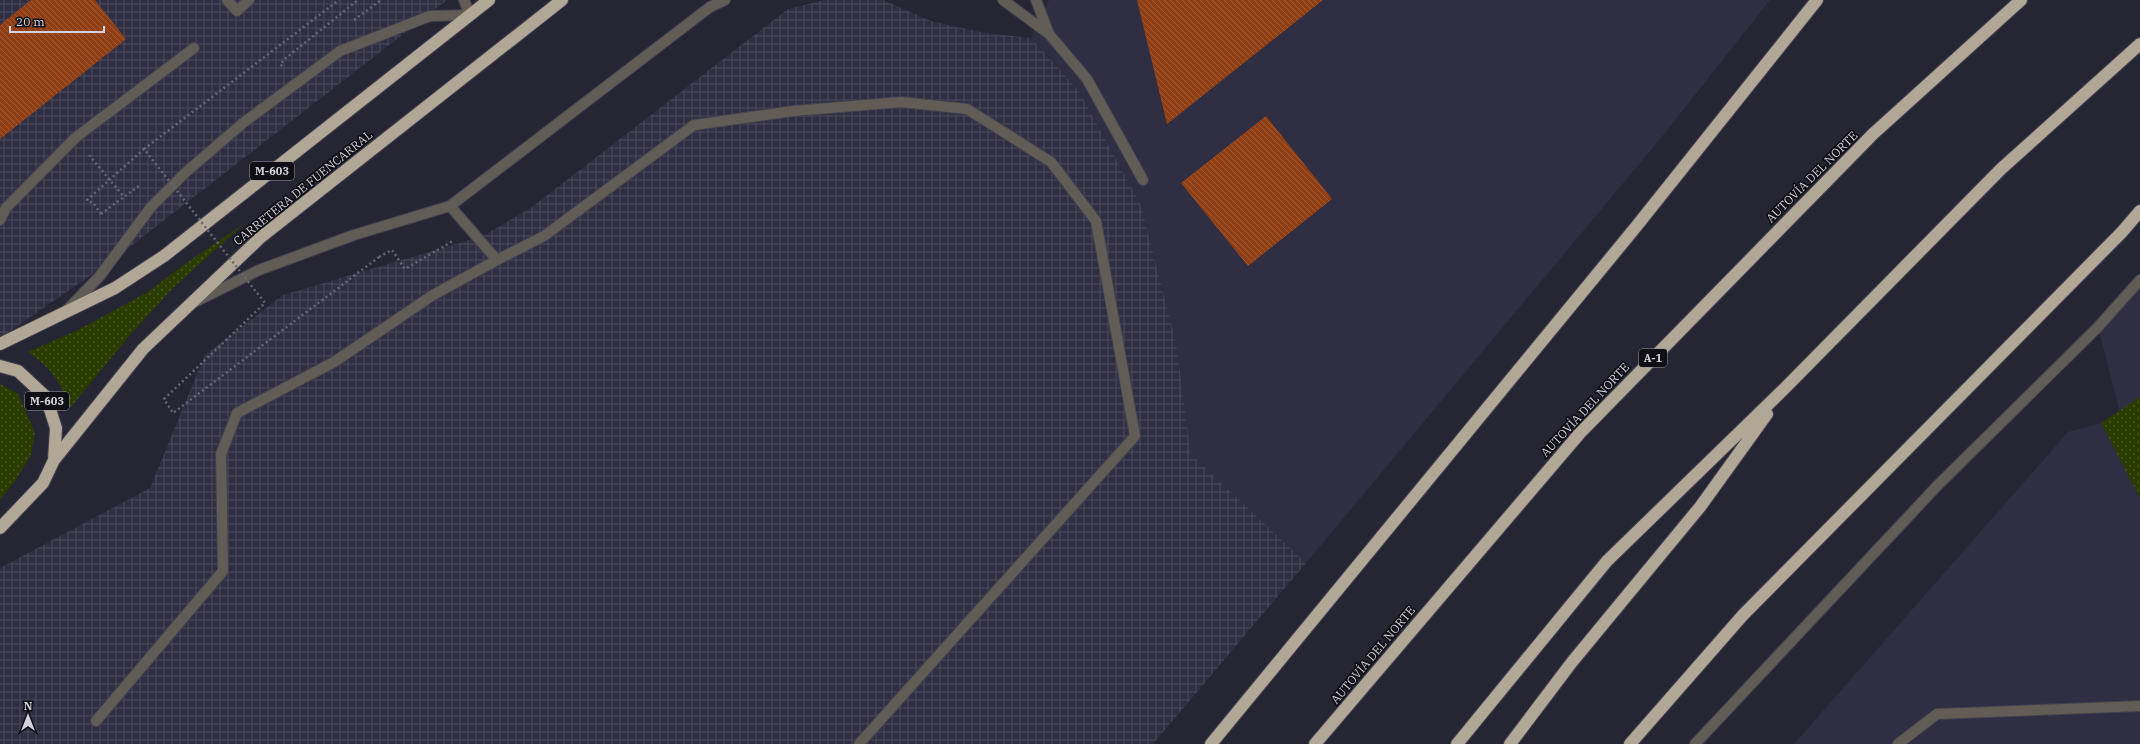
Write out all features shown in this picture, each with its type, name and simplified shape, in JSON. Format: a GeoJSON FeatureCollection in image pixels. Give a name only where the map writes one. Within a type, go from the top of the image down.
{"type":"FeatureCollection","features":[{"type":"Feature","properties":{"kind":"highway","name":"M-603"},"geometry":{"type":"LineString","coordinates":[[0,344],[115,288],[164,256],[489,0]]}},
{"type":"Feature","properties":{"kind":"highway","name":"CARRETERA DE FUENCARRAL"},"geometry":{"type":"LineString","coordinates":[[54,460],[143,349],[261,237],[562,0]]}},
{"type":"Feature","properties":{"kind":"highway"},"geometry":{"type":"LineString","coordinates":[[1211,744],[1630,234],[1817,0]]}},
{"type":"Feature","properties":{"kind":"highway","name":"AUTOVÍA DEL NORTE"},"geometry":{"type":"LineString","coordinates":[[1315,744],[1580,433],[1873,134],[2021,0]]}},
{"type":"Feature","properties":{"kind":"highway"},"geometry":{"type":"LineString","coordinates":[[1457,744],[1607,561],[1785,388],[2001,169],[2140,44]]}},
{"type":"Feature","properties":{"kind":"highway"},"geometry":{"type":"LineString","coordinates":[[1630,744],[1743,615],[2117,237],[2140,211]]}},
{"type":"Feature","properties":{"kind":"highway","name":"M-603"},"geometry":{"type":"LineString","coordinates":[[0,366],[18,372],[46,397],[56,428],[54,460],[43,483],[0,528]]}},
{"type":"Feature","properties":{"kind":"highway"},"geometry":{"type":"LineString","coordinates":[[1510,744],[1572,662],[1700,507],[1785,388]]}},
{"type":"Feature","properties":{"kind":"street"},"geometry":{"type":"LineString","coordinates":[[227,0],[237,11],[249,0]]}},
{"type":"Feature","properties":{"kind":"street"},"geometry":{"type":"LineString","coordinates":[[64,313],[99,276],[151,207],[185,173],[242,123],[340,51],[430,16],[470,15],[464,0]]}},
{"type":"Feature","properties":{"kind":"street"},"geometry":{"type":"LineString","coordinates":[[188,306],[259,270],[354,235],[450,206],[710,7],[725,0]]}},
{"type":"Feature","properties":{"kind":"street"},"geometry":{"type":"LineString","coordinates":[[1003,0],[1049,34],[1087,79],[1143,180]]}},
{"type":"Feature","properties":{"kind":"street"},"geometry":{"type":"LineString","coordinates":[[1036,0],[1049,34]]}},
{"type":"Feature","properties":{"kind":"street"},"geometry":{"type":"LineString","coordinates":[[0,220],[6,208],[75,138],[194,48]]}},
{"type":"Feature","properties":{"kind":"street"},"geometry":{"type":"LineString","coordinates":[[96,721],[222,571],[221,454],[236,413],[334,362],[433,295],[544,236],[694,125],[793,111],[901,102],[967,109],[1051,162],[1096,221],[1135,436],[859,744]]}},
{"type":"Feature","properties":{"kind":"street"},"geometry":{"type":"LineString","coordinates":[[450,206],[472,229],[497,260]]}},
{"type":"Feature","properties":{"kind":"street"},"geometry":{"type":"LineString","coordinates":[[1695,744],[1937,486],[2098,327],[2140,280]]}},
{"type":"Feature","properties":{"kind":"street"},"geometry":{"type":"LineString","coordinates":[[1898,744],[1937,714],[2140,706]]}},
{"type":"Feature","properties":{"kind":"street"},"geometry":{"type":"LineString","coordinates":[[1208,744],[1221,731]]}},
{"type":"Feature","properties":{"kind":"path"},"geometry":{"type":"LineString","coordinates":[[101,214],[94,204],[87,200],[144,149],[339,0]]}},
{"type":"Feature","properties":{"kind":"path"},"geometry":{"type":"LineString","coordinates":[[286,58],[358,0]]}},
{"type":"Feature","properties":{"kind":"path"},"geometry":{"type":"LineString","coordinates":[[75,138],[124,197]]}},
{"type":"Feature","properties":{"kind":"path"},"geometry":{"type":"LineString","coordinates":[[144,149],[265,303],[164,399],[173,413],[379,257],[392,250],[405,269],[472,229]]}},
{"type":"Feature","properties":{"kind":"shaded area"},"geometry":{"type":"Polygon","coordinates":[[[0,0],[447,0],[113,260],[0,338],[0,0]]]}},
{"type":"Feature","properties":{"kind":"shaded area"},"geometry":{"type":"Polygon","coordinates":[[[824,0],[883,0],[931,21],[985,33],[1031,38],[1079,91],[1141,205],[1176,342],[1191,454],[1306,563],[1153,744],[0,744],[0,568],[150,488],[205,355],[283,295],[483,236],[532,207],[788,9],[824,0]]]}},
{"type":"Feature","properties":{"kind":"shaded area"},"geometry":{"type":"Polygon","coordinates":[[[1049,0],[1770,0],[1661,138],[1306,563],[1191,454],[1176,342],[1141,205],[1079,91],[1031,38],[1049,0]]]}},
{"type":"Feature","properties":{"kind":"shaded area"},"geometry":{"type":"Polygon","coordinates":[[[2140,280],[2140,744],[1794,744],[2068,432],[2101,423],[2136,475],[2098,327],[2140,280]]]}},
{"type":"Feature","properties":{"kind":"green space"},"geometry":{"type":"Polygon","coordinates":[[[245,223],[173,288],[129,336],[70,408],[63,390],[54,376],[43,364],[28,352],[78,330],[148,292],[182,266],[245,223]]]}},
{"type":"Feature","properties":{"kind":"green space"},"geometry":{"type":"Polygon","coordinates":[[[0,384],[18,394],[35,433],[31,455],[15,481],[0,500],[0,384]]]}},
{"type":"Feature","properties":{"kind":"green space"},"geometry":{"type":"Polygon","coordinates":[[[2140,397],[2140,498],[2101,423],[2140,397]]]}},
{"type":"Feature","properties":{"kind":"building"},"geometry":{"type":"Polygon","coordinates":[[[31,0],[95,0],[126,39],[0,139],[0,25],[31,0]]]}},
{"type":"Feature","properties":{"kind":"building"},"geometry":{"type":"Polygon","coordinates":[[[1137,0],[1323,0],[1167,124],[1137,0]]]}},
{"type":"Feature","properties":{"kind":"building"},"geometry":{"type":"Polygon","coordinates":[[[1266,116],[1332,199],[1248,266],[1181,183],[1266,116]]]}}]}
